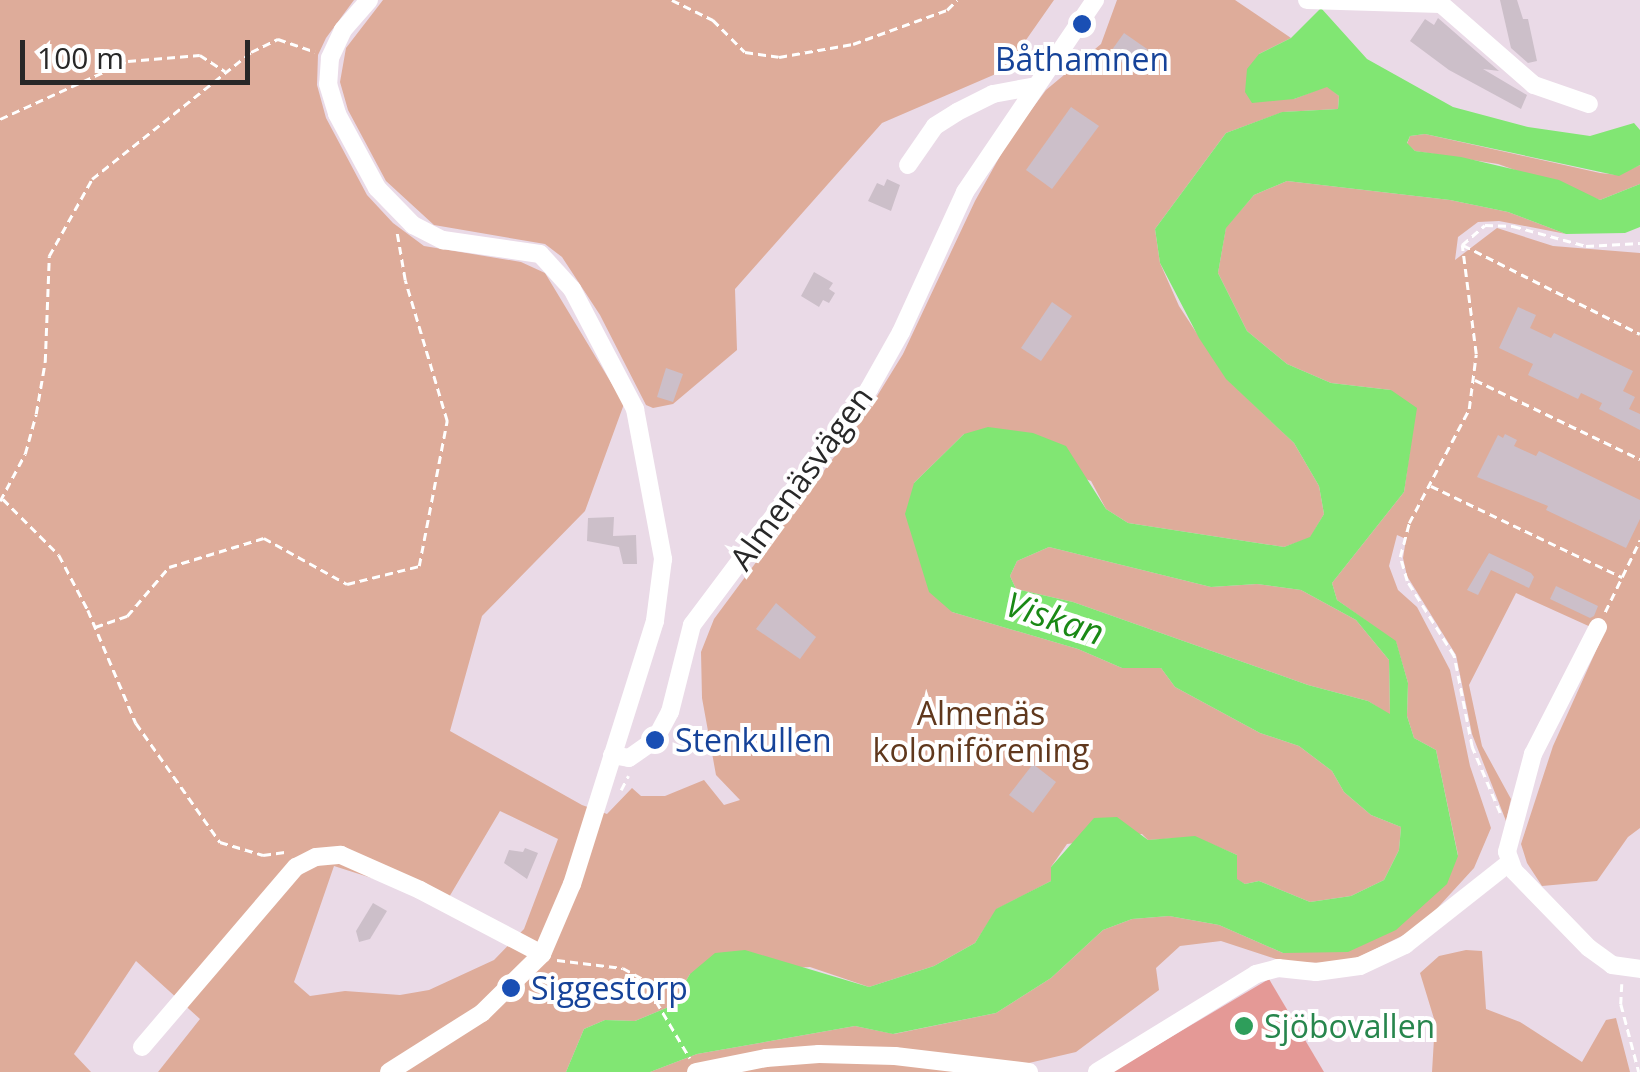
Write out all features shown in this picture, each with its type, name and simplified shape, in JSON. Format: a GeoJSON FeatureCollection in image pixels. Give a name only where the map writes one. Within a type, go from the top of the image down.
{"type":"FeatureCollection","features":[{"type":"Feature","properties":{"kind":"street"},"geometry":{"type":"LineString","coordinates":[[368,0],[344,30],[330,58],[328,84],[337,114],[377,188],[429,236],[524,250],[554,265],[590,320],[636,410],[656,504],[664,577],[655,622],[572,884],[542,954],[482,1012],[389,1072]]}},
{"type":"Feature","properties":{"kind":"street","name":"Almenäsvägen"},"geometry":{"type":"LineString","coordinates":[[612,755],[629,758],[654,740],[670,712],[692,625],[868,388],[901,332],[964,192],[1073,38],[1095,0]]}},
{"type":"Feature","properties":{"kind":"street"},"geometry":{"type":"LineString","coordinates":[[1307,0],[1441,4],[1534,85],[1590,104]]}},
{"type":"Feature","properties":{"kind":"street"},"geometry":{"type":"LineString","coordinates":[[908,166],[935,126],[957,112],[993,94],[1036,86]]}},
{"type":"Feature","properties":{"kind":"street"},"geometry":{"type":"LineString","coordinates":[[1598,627],[1532,754],[1510,828],[1509,862],[1589,948],[1631,968]]}},
{"type":"Feature","properties":{"kind":"street"},"geometry":{"type":"LineString","coordinates":[[142,1047],[296,868],[316,858],[341,855],[420,890],[542,954]]}},
{"type":"Feature","properties":{"kind":"street"},"geometry":{"type":"LineString","coordinates":[[1097,1072],[1256,974],[1278,968],[1316,972],[1360,966],[1405,945],[1509,862]]}},
{"type":"Feature","properties":{"kind":"street"},"geometry":{"type":"LineString","coordinates":[[694,1065],[819,1054],[895,1056],[1029,1072]]}},
{"type":"Feature","properties":{"kind":"path"},"geometry":{"type":"LineString","coordinates":[[672,0],[712,20],[745,52],[779,57],[852,44],[947,10],[957,0]]}},
{"type":"Feature","properties":{"kind":"path"},"geometry":{"type":"LineString","coordinates":[[297,851],[264,855],[220,842],[136,722],[58,555],[1,499],[26,454],[36,414],[45,362],[49,256],[92,179],[226,71],[278,39],[330,58]]}},
{"type":"Feature","properties":{"kind":"path"},"geometry":{"type":"LineString","coordinates":[[0,119],[128,60],[200,55],[226,71]]}},
{"type":"Feature","properties":{"kind":"path"},"geometry":{"type":"LineString","coordinates":[[94,627],[127,616],[170,567],[264,538],[347,584],[418,566],[447,421],[406,280],[392,205]]}},
{"type":"Feature","properties":{"kind":"path"},"geometry":{"type":"LineString","coordinates":[[1462,245],[1486,225],[1513,226],[1586,246],[1640,243]]}},
{"type":"Feature","properties":{"kind":"path"},"geometry":{"type":"LineString","coordinates":[[1462,245],[1640,334]]}},
{"type":"Feature","properties":{"kind":"path"},"geometry":{"type":"LineString","coordinates":[[1462,245],[1476,354],[1475,380],[1466,418],[1402,539],[1402,570],[1454,656],[1476,758],[1504,825],[1510,828]]}},
{"type":"Feature","properties":{"kind":"path"},"geometry":{"type":"LineString","coordinates":[[1475,380],[1640,459]]}},
{"type":"Feature","properties":{"kind":"path"},"geometry":{"type":"LineString","coordinates":[[1431,486],[1622,577]]}},
{"type":"Feature","properties":{"kind":"path"},"geometry":{"type":"LineString","coordinates":[[1598,627],[1640,540]]}},
{"type":"Feature","properties":{"kind":"path"},"geometry":{"type":"LineString","coordinates":[[542,954],[565,964],[623,968],[651,989],[694,1065]]}},
{"type":"Feature","properties":{"kind":"path"},"geometry":{"type":"LineString","coordinates":[[1631,968],[1621,1004],[1639,1072]]}},
{"type":"Feature","properties":{"kind":"green space","name":"Almenäs koloniförening"},"geometry":{"type":"Polygon","coordinates":[[[0,0],[354,0],[318,55],[317,85],[326,118],[367,195],[393,223],[424,246],[521,262],[545,273],[624,404],[585,511],[482,616],[450,731],[582,805],[607,814],[632,788],[641,796],[665,796],[704,780],[724,805],[740,800],[716,775],[702,698],[701,652],[714,619],[866,414],[903,354],[975,201],[1009,140],[1046,90],[1101,44],[1117,0],[1235,0],[1291,38],[1259,54],[1294,99],[1327,86],[1339,96],[1338,109],[1283,112],[1226,133],[1155,229],[1160,263],[1179,306],[1226,378],[1294,443],[1319,486],[1324,514],[1310,538],[1284,547],[1128,523],[1106,509],[1091,481],[964,434],[914,483],[952,612],[1078,649],[1122,668],[1161,668],[1175,687],[1260,733],[1299,746],[1332,771],[1344,792],[1371,815],[1401,827],[1399,850],[1384,880],[1351,896],[1310,902],[1259,881],[1245,884],[1237,880],[1237,855],[1195,837],[1148,840],[1142,834],[1067,844],[1051,867],[1051,881],[997,909],[975,943],[934,966],[869,987],[810,967],[690,974],[671,1006],[635,1021],[605,1020],[584,1029],[566,1072],[158,1072],[200,1019],[136,961],[74,1054],[91,1072],[0,1072],[0,0]],[[500,811],[442,909],[406,889],[334,866],[294,982],[310,996],[345,991],[400,995],[429,990],[494,960],[524,929],[558,839],[500,811]]]}},
{"type":"Feature","properties":{"kind":"green space"},"geometry":{"type":"Polygon","coordinates":[[[383,0],[1054,0],[1005,70],[882,123],[735,289],[737,350],[673,404],[653,408],[646,405],[600,315],[562,257],[545,244],[434,225],[386,181],[348,110],[340,82],[346,48],[383,0]]]}},
{"type":"Feature","properties":{"kind":"green space"},"geometry":{"type":"Polygon","coordinates":[[[1425,134],[1600,173],[1618,175],[1640,165],[1640,184],[1600,200],[1498,164],[1415,151],[1407,144],[1410,136],[1425,134]]]}},
{"type":"Feature","properties":{"kind":"green space"},"geometry":{"type":"Polygon","coordinates":[[[1287,181],[1450,200],[1508,212],[1566,234],[1499,221],[1478,222],[1458,237],[1455,260],[1497,228],[1553,246],[1640,253],[1640,828],[1628,837],[1597,881],[1542,886],[1527,863],[1521,844],[1553,746],[1604,633],[1516,593],[1469,685],[1482,746],[1511,799],[1506,821],[1472,734],[1456,655],[1407,576],[1403,558],[1406,539],[1397,535],[1389,566],[1398,590],[1417,607],[1450,670],[1470,766],[1491,828],[1474,868],[1420,927],[1355,959],[1323,963],[1285,962],[1221,941],[1180,946],[1156,968],[1159,990],[1076,1052],[990,1072],[650,1072],[697,1054],[855,1026],[894,1034],[996,1013],[1051,978],[1103,930],[1132,919],[1169,916],[1219,925],[1283,953],[1458,855],[1436,750],[1414,738],[1407,716],[1408,683],[1396,642],[1337,600],[1332,583],[1404,492],[1411,442],[1391,390],[1331,383],[1287,364],[1247,331],[1218,273],[1226,227],[1254,195],[1287,181]]]}},
{"type":"Feature","properties":{"kind":"green space"},"geometry":{"type":"Polygon","coordinates":[[[1049,547],[1211,587],[1257,584],[1301,590],[1356,620],[1389,660],[1390,715],[1368,701],[1308,685],[1073,602],[1016,589],[1010,576],[1017,561],[1049,547]]]}},
{"type":"Feature","properties":{"kind":"green space"},"geometry":{"type":"Polygon","coordinates":[[[1482,951],[1486,1009],[1520,1022],[1582,1062],[1606,1020],[1616,1018],[1630,1072],[1432,1072],[1435,1022],[1420,973],[1439,956],[1482,951]]]}},
{"type":"Feature","properties":{"kind":"shaded area","name":"Sjöbovallen"},"geometry":{"type":"Polygon","coordinates":[[[1269,979],[1324,1072],[1112,1072],[1269,979]]]}},
{"type":"Feature","properties":{"kind":"water","name":"Viskan"},"geometry":{"type":"Polygon","coordinates":[[[1321,8],[1367,59],[1453,107],[1528,127],[1590,136],[1634,123],[1640,130],[1640,165],[1619,176],[1425,134],[1410,136],[1407,143],[1415,151],[1461,157],[1559,180],[1600,200],[1640,184],[1640,227],[1625,233],[1566,234],[1508,212],[1450,200],[1287,181],[1254,195],[1226,228],[1218,273],[1247,331],[1287,364],[1331,383],[1391,390],[1417,408],[1404,492],[1332,583],[1337,600],[1396,641],[1408,683],[1407,716],[1414,738],[1436,750],[1458,856],[1447,884],[1396,930],[1348,952],[1283,953],[1219,925],[1169,916],[1132,919],[1103,930],[1051,978],[996,1013],[893,1034],[855,1026],[697,1054],[650,1072],[566,1072],[584,1029],[605,1020],[635,1021],[671,1006],[690,974],[715,953],[745,950],[869,987],[934,966],[975,943],[996,909],[1051,881],[1051,867],[1094,818],[1117,817],[1148,840],[1195,836],[1237,855],[1237,879],[1245,884],[1259,881],[1310,902],[1351,896],[1384,880],[1399,850],[1401,827],[1371,815],[1344,792],[1332,771],[1299,746],[1260,733],[1175,687],[1161,668],[1122,668],[1078,649],[952,612],[929,592],[905,514],[914,483],[964,434],[988,427],[1033,433],[1066,446],[1106,509],[1128,523],[1284,547],[1310,537],[1324,514],[1319,486],[1294,443],[1226,379],[1199,338],[1160,263],[1155,229],[1226,133],[1282,112],[1338,109],[1339,96],[1327,87],[1294,99],[1252,103],[1245,92],[1247,69],[1259,54],[1291,38],[1321,8]],[[1049,547],[1017,561],[1010,576],[1016,589],[1073,602],[1308,685],[1368,701],[1390,714],[1389,660],[1356,620],[1301,590],[1257,584],[1211,587],[1049,547]]]}},
{"type":"Feature","properties":{"kind":"building"},"geometry":{"type":"Polygon","coordinates":[[[1500,0],[1517,0],[1523,19],[1528,19],[1537,61],[1528,63],[1511,48],[1500,0]]]}},
{"type":"Feature","properties":{"kind":"building"},"geometry":{"type":"Polygon","coordinates":[[[1438,18],[1499,71],[1483,69],[1527,95],[1521,109],[1449,70],[1410,41],[1425,19],[1434,25],[1438,18]]]}},
{"type":"Feature","properties":{"kind":"building"},"geometry":{"type":"Polygon","coordinates":[[[1124,33],[1150,51],[1138,73],[1109,54],[1124,33]]]}},
{"type":"Feature","properties":{"kind":"building"},"geometry":{"type":"Polygon","coordinates":[[[1071,107],[1099,126],[1052,189],[1026,170],[1071,107]]]}},
{"type":"Feature","properties":{"kind":"building"},"geometry":{"type":"Polygon","coordinates":[[[887,179],[900,185],[891,211],[868,201],[877,183],[884,186],[887,179]]]}},
{"type":"Feature","properties":{"kind":"building"},"geometry":{"type":"Polygon","coordinates":[[[814,272],[833,283],[829,289],[835,293],[829,303],[823,300],[819,307],[801,296],[814,272]]]}},
{"type":"Feature","properties":{"kind":"building"},"geometry":{"type":"Polygon","coordinates":[[[1052,302],[1072,316],[1041,361],[1021,348],[1052,302]]]}},
{"type":"Feature","properties":{"kind":"building"},"geometry":{"type":"Polygon","coordinates":[[[1518,307],[1536,315],[1530,328],[1551,338],[1554,333],[1633,371],[1623,391],[1635,397],[1629,409],[1640,414],[1640,430],[1599,409],[1602,403],[1581,393],[1578,399],[1528,375],[1533,364],[1499,348],[1518,307]]]}},
{"type":"Feature","properties":{"kind":"building"},"geometry":{"type":"Polygon","coordinates":[[[666,368],[683,374],[673,402],[657,397],[666,368]]]}},
{"type":"Feature","properties":{"kind":"building"},"geometry":{"type":"Polygon","coordinates":[[[1505,434],[1517,440],[1514,446],[1536,456],[1539,451],[1640,500],[1640,519],[1626,548],[1546,510],[1548,506],[1477,477],[1498,435],[1503,438],[1505,434]]]}},
{"type":"Feature","properties":{"kind":"building"},"geometry":{"type":"Polygon","coordinates":[[[614,517],[613,536],[636,535],[637,564],[623,564],[619,547],[587,541],[588,518],[614,517]]]}},
{"type":"Feature","properties":{"kind":"building"},"geometry":{"type":"Polygon","coordinates":[[[1489,553],[1531,573],[1534,577],[1529,588],[1491,570],[1478,595],[1467,590],[1489,553]]]}},
{"type":"Feature","properties":{"kind":"building"},"geometry":{"type":"Polygon","coordinates":[[[1556,586],[1598,606],[1594,616],[1590,618],[1550,599],[1556,586]]]}},
{"type":"Feature","properties":{"kind":"building"},"geometry":{"type":"Polygon","coordinates":[[[776,603],[816,637],[800,659],[756,629],[776,603]]]}},
{"type":"Feature","properties":{"kind":"building"},"geometry":{"type":"Polygon","coordinates":[[[1033,764],[1056,782],[1033,813],[1009,795],[1033,764]]]}},
{"type":"Feature","properties":{"kind":"building"},"geometry":{"type":"Polygon","coordinates":[[[525,848],[538,853],[527,879],[504,863],[509,850],[523,852],[525,848]]]}},
{"type":"Feature","properties":{"kind":"building"},"geometry":{"type":"Polygon","coordinates":[[[373,903],[387,911],[370,939],[359,942],[356,931],[373,903]]]}},
{"type":"Feature","properties":{"kind":"place","name":"Båthamnen"},"geometry":{"type":"Point","coordinates":[1082,24]}},
{"type":"Feature","properties":{"kind":"place","name":"Stenkullen"},"geometry":{"type":"Point","coordinates":[655,740]}},
{"type":"Feature","properties":{"kind":"place","name":"Siggestorp"},"geometry":{"type":"Point","coordinates":[511,988]}},
{"type":"Feature","properties":{"kind":"place","name":"Sjöbovallen"},"geometry":{"type":"Point","coordinates":[1244,1026]}}]}
